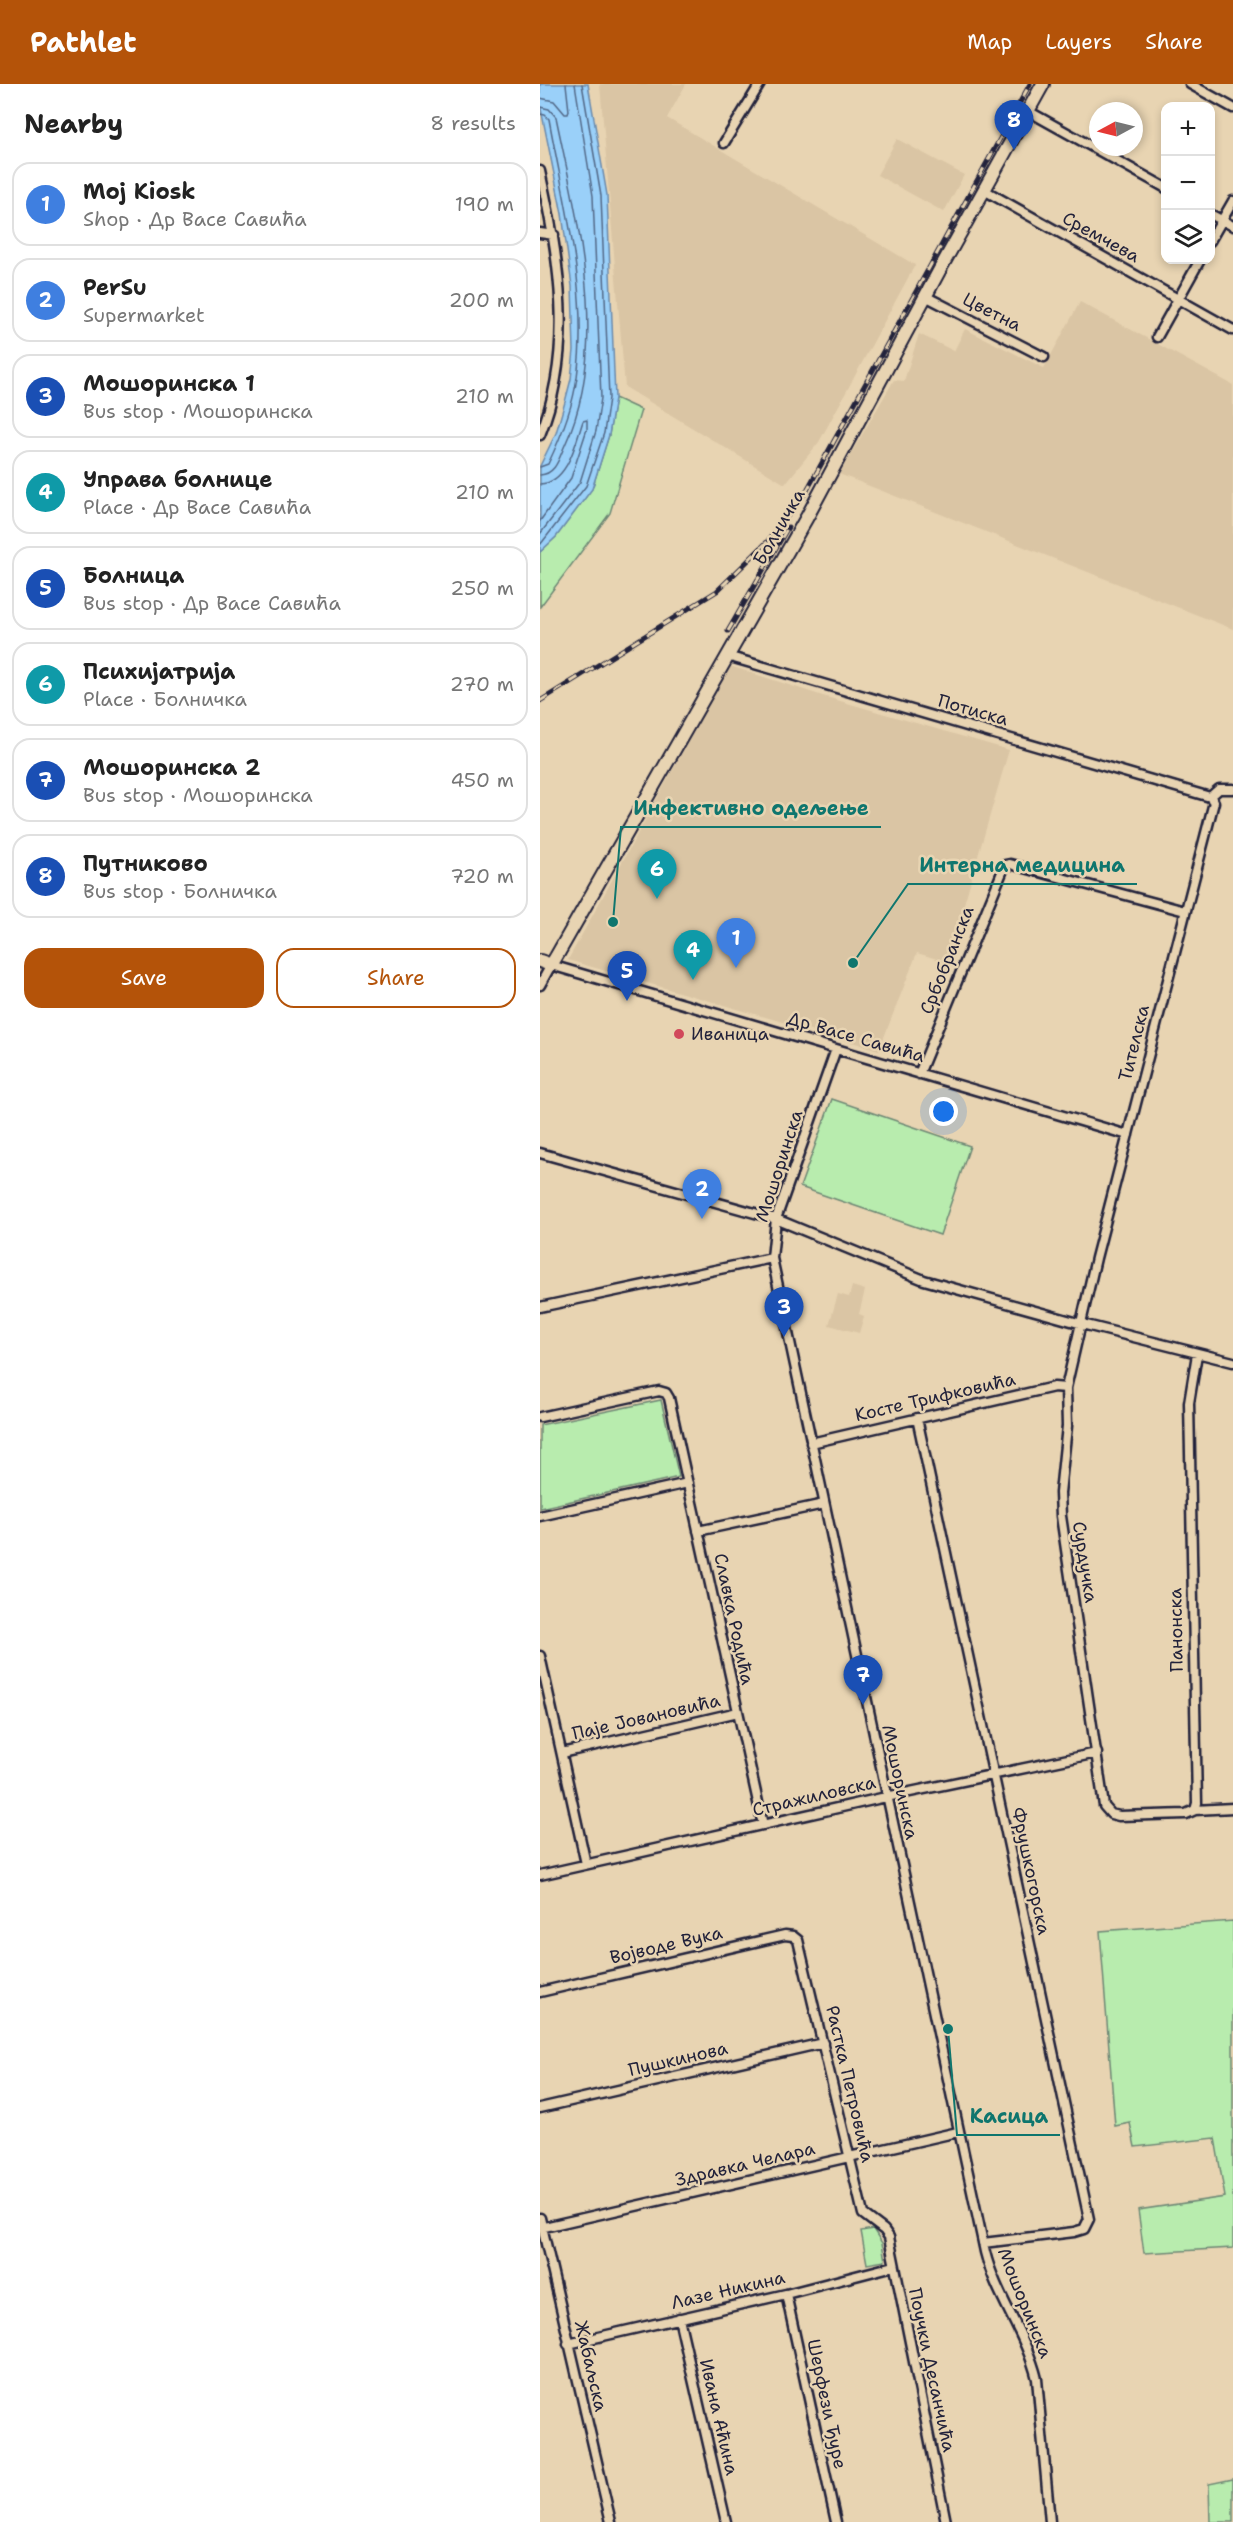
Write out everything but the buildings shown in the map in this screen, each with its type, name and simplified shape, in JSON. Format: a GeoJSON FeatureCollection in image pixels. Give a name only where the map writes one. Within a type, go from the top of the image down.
{"type":"FeatureCollection","features":[{"type":"Feature","properties":{"kind":"street"},"geometry":{"type":"LineString","coordinates":[[724,143],[760,84]]}},
{"type":"Feature","properties":{"kind":"street","name":"Болничка"},"geometry":{"type":"LineString","coordinates":[[540,985],[545,963],[807,517],[1043,84]]}},
{"type":"Feature","properties":{"kind":"street"},"geometry":{"type":"LineString","coordinates":[[1190,84],[1233,108]]}},
{"type":"Feature","properties":{"kind":"street"},"geometry":{"type":"LineString","coordinates":[[1028,111],[1161,185]]}},
{"type":"Feature","properties":{"kind":"street"},"geometry":{"type":"LineString","coordinates":[[540,171],[554,235],[561,302],[554,394],[540,435]]}},
{"type":"Feature","properties":{"kind":"street","name":"Сремчева"},"geometry":{"type":"LineString","coordinates":[[984,190],[1233,330]]}},
{"type":"Feature","properties":{"kind":"street"},"geometry":{"type":"LineString","coordinates":[[1215,232],[1233,201]]}},
{"type":"Feature","properties":{"kind":"street"},"geometry":{"type":"LineString","coordinates":[[1215,216],[1233,226]]}},
{"type":"Feature","properties":{"kind":"street"},"geometry":{"type":"LineString","coordinates":[[540,233],[554,235]]}},
{"type":"Feature","properties":{"kind":"street"},"geometry":{"type":"LineString","coordinates":[[1157,337],[1198,264]]}},
{"type":"Feature","properties":{"kind":"street","name":"Цветна"},"geometry":{"type":"LineString","coordinates":[[926,296],[1044,357]]}},
{"type":"Feature","properties":{"kind":"street","name":"Потиска"},"geometry":{"type":"LineString","coordinates":[[727,656],[1210,797]]}},
{"type":"Feature","properties":{"kind":"street"},"geometry":{"type":"LineString","coordinates":[[1210,797],[1219,789],[1233,789]]}},
{"type":"Feature","properties":{"kind":"street","name":"Тителска"},"geometry":{"type":"LineString","coordinates":[[1082,1324],[1214,802],[1210,797]]}},
{"type":"Feature","properties":{"kind":"street","name":"Србобранска"},"geometry":{"type":"LineString","coordinates":[[919,1074],[1002,867],[1010,864],[1185,911]]}},
{"type":"Feature","properties":{"kind":"street","name":"Др Васе Савића"},"geometry":{"type":"LineString","coordinates":[[545,963],[1128,1136]]}},
{"type":"Feature","properties":{"kind":"street","name":"Мошоринска"},"geometry":{"type":"LineString","coordinates":[[836,1049],[776,1219],[772,1258],[983,2243],[990,2270],[1034,2370],[1050,2522]]}},
{"type":"Feature","properties":{"kind":"street"},"geometry":{"type":"LineString","coordinates":[[540,1153],[776,1219],[924,1280],[1082,1324],[1233,1362]]}},
{"type":"Feature","properties":{"kind":"street"},"geometry":{"type":"LineString","coordinates":[[540,1307],[772,1258]]}},
{"type":"Feature","properties":{"kind":"street","name":"Сурдучка"},"geometry":{"type":"LineString","coordinates":[[1082,1324],[1066,1388],[1067,1426],[1060,1493],[1061,1516],[1104,1806],[1112,1814],[1119,1816],[1186,1814],[1195,1810]]}},
{"type":"Feature","properties":{"kind":"street","name":"Панонска"},"geometry":{"type":"LineString","coordinates":[[1195,1810],[1197,1803],[1189,1402],[1197,1354]]}},
{"type":"Feature","properties":{"kind":"street","name":"Косте Трифковића"},"geometry":{"type":"LineString","coordinates":[[812,1443],[1054,1387],[1066,1388]]}},
{"type":"Feature","properties":{"kind":"street","name":"Славка Родића"},"geometry":{"type":"LineString","coordinates":[[540,1417],[659,1391],[666,1393],[669,1398],[762,1825]]}},
{"type":"Feature","properties":{"kind":"street","name":"Фрушкогорска"},"geometry":{"type":"LineString","coordinates":[[917,1418],[1089,2219],[1084,2229],[1074,2232],[983,2243]]}},
{"type":"Feature","properties":{"kind":"street"},"geometry":{"type":"LineString","coordinates":[[540,1516],[688,1483]]}},
{"type":"Feature","properties":{"kind":"street"},"geometry":{"type":"LineString","coordinates":[[698,1531],[824,1504]]}},
{"type":"Feature","properties":{"kind":"street"},"geometry":{"type":"LineString","coordinates":[[540,1656],[586,1864]]}},
{"type":"Feature","properties":{"kind":"street","name":"Паје Јовановића"},"geometry":{"type":"LineString","coordinates":[[562,1753],[738,1712]]}},
{"type":"Feature","properties":{"kind":"street","name":"Стражиловска"},"geometry":{"type":"LineString","coordinates":[[540,1875],[886,1797],[1097,1754]]}},
{"type":"Feature","properties":{"kind":"street"},"geometry":{"type":"LineString","coordinates":[[1195,1810],[1233,1808]]}},
{"type":"Feature","properties":{"kind":"street","name":"Војводе Вука"},"geometry":{"type":"LineString","coordinates":[[540,1992],[785,1935],[793,1936],[798,1940]]}},
{"type":"Feature","properties":{"kind":"street","name":"Растка Петровића"},"geometry":{"type":"LineString","coordinates":[[798,1940],[863,2214],[880,2228]]}},
{"type":"Feature","properties":{"kind":"street","name":"Пушкинова"},"geometry":{"type":"LineString","coordinates":[[540,2108],[824,2043]]}},
{"type":"Feature","properties":{"kind":"street","name":"Здравка Челара"},"geometry":{"type":"LineString","coordinates":[[541,2228],[958,2132]]}},
{"type":"Feature","properties":{"kind":"street","name":"Жабаљска"},"geometry":{"type":"LineString","coordinates":[[540,2218],[610,2522]]}},
{"type":"Feature","properties":{"kind":"street","name":"Поучки Десанчића"},"geometry":{"type":"LineString","coordinates":[[880,2228],[889,2237],[946,2522]]}},
{"type":"Feature","properties":{"kind":"street","name":"Лазе Никина"},"geometry":{"type":"LineString","coordinates":[[568,2344],[786,2294],[894,2266]]}},
{"type":"Feature","properties":{"kind":"street","name":"Шерфези Ђуре"},"geometry":{"type":"LineString","coordinates":[[786,2294],[836,2522]]}},
{"type":"Feature","properties":{"kind":"street","name":"Ивана Аћина"},"geometry":{"type":"LineString","coordinates":[[679,2318],[726,2522]]}},
{"type":"Feature","properties":{"kind":"shaded area"},"geometry":{"type":"Polygon","coordinates":[[[600,84],[686,84],[667,118],[915,265],[819,442],[785,484],[625,387],[600,84]]]}},
{"type":"Feature","properties":{"kind":"shaded area"},"geometry":{"type":"Polygon","coordinates":[[[897,139],[964,175],[944,212],[877,175],[897,139]]]}},
{"type":"Feature","properties":{"kind":"shaded area"},"geometry":{"type":"Polygon","coordinates":[[[1080,302],[1233,385],[1233,629],[839,474],[894,380],[904,381],[919,334],[954,351],[965,329],[1044,368],[1080,302]]]}},
{"type":"Feature","properties":{"kind":"shaded area"},"geometry":{"type":"Polygon","coordinates":[[[730,666],[823,696],[1009,750],[947,962],[917,953],[879,1050],[568,960],[730,666]]]}},
{"type":"Feature","properties":{"kind":"shaded area"},"geometry":{"type":"Polygon","coordinates":[[[852,1286],[865,1290],[859,1314],[864,1316],[859,1333],[829,1325],[838,1294],[849,1297],[852,1286]]]}},
{"type":"Feature","properties":{"kind":"green space"},"geometry":{"type":"Polygon","coordinates":[[[615,398],[641,410],[610,513],[540,607],[540,552],[556,537],[592,489],[609,435],[615,398]]]}},
{"type":"Feature","properties":{"kind":"green space"},"geometry":{"type":"Polygon","coordinates":[[[832,1099],[970,1146],[940,1235],[800,1187],[832,1099]]]}},
{"type":"Feature","properties":{"kind":"green space"},"geometry":{"type":"Polygon","coordinates":[[[661,1400],[679,1477],[540,1508],[540,1425],[661,1400]]]}},
{"type":"Feature","properties":{"kind":"green space"},"geometry":{"type":"Polygon","coordinates":[[[1233,1921],[1233,2248],[1144,2253],[1138,2210],[1225,2197],[1215,2138],[1135,2147],[1130,2123],[1115,2126],[1100,1931],[1233,1921]]]}},
{"type":"Feature","properties":{"kind":"green space"},"geometry":{"type":"Polygon","coordinates":[[[873,2229],[882,2243],[885,2261],[867,2264],[861,2231],[873,2229]]]}},
{"type":"Feature","properties":{"kind":"green space"},"geometry":{"type":"Polygon","coordinates":[[[1233,2479],[1233,2522],[1210,2522],[1209,2484],[1233,2479]]]}},
{"type":"Feature","properties":{"kind":"water"},"geometry":{"type":"Polygon","coordinates":[[[540,84],[588,84],[607,195],[615,398],[609,435],[592,489],[556,537],[540,552],[540,466],[556,433],[571,379],[574,350],[572,286],[562,214],[540,104],[540,84]]]}},
{"type":"Feature","properties":{"kind":"railway"},"geometry":{"type":"LineString","coordinates":[[540,701],[717,591],[767,542],[806,492],[1030,84]]}},
{"type":"Feature","properties":{"kind":"railway"},"geometry":{"type":"LineString","coordinates":[[728,631],[788,527]]}},
{"type":"Feature","properties":{"kind":"place","name":"Путниково"},"geometry":{"type":"Point","coordinates":[1014,150]}},
{"type":"Feature","properties":{"kind":"place","name":"Психијатрија"},"geometry":{"type":"Point","coordinates":[657,899]}},
{"type":"Feature","properties":{"kind":"place","name":"Инфективно одељење"},"geometry":{"type":"Point","coordinates":[613,922]}},
{"type":"Feature","properties":{"kind":"place","name":"Интерна медицина"},"geometry":{"type":"Point","coordinates":[853,963]}},
{"type":"Feature","properties":{"kind":"place","name":"Moj Kiosk"},"geometry":{"type":"Point","coordinates":[736,968]}},
{"type":"Feature","properties":{"kind":"place","name":"Управа болнице"},"geometry":{"type":"Point","coordinates":[693,980]}},
{"type":"Feature","properties":{"kind":"place","name":"Болница"},"geometry":{"type":"Point","coordinates":[627,1001]}},
{"type":"Feature","properties":{"kind":"place","name":"Иваница"},"geometry":{"type":"Point","coordinates":[679,1034]}},
{"type":"Feature","properties":{"kind":"place","name":"PerSu"},"geometry":{"type":"Point","coordinates":[702,1219]}},
{"type":"Feature","properties":{"kind":"place","name":"Мошоринска 1"},"geometry":{"type":"Point","coordinates":[784,1337]}},
{"type":"Feature","properties":{"kind":"place","name":"Мошоринска 2"},"geometry":{"type":"Point","coordinates":[863,1705]}},
{"type":"Feature","properties":{"kind":"place","name":"Касица"},"geometry":{"type":"Point","coordinates":[948,2029]}}]}
